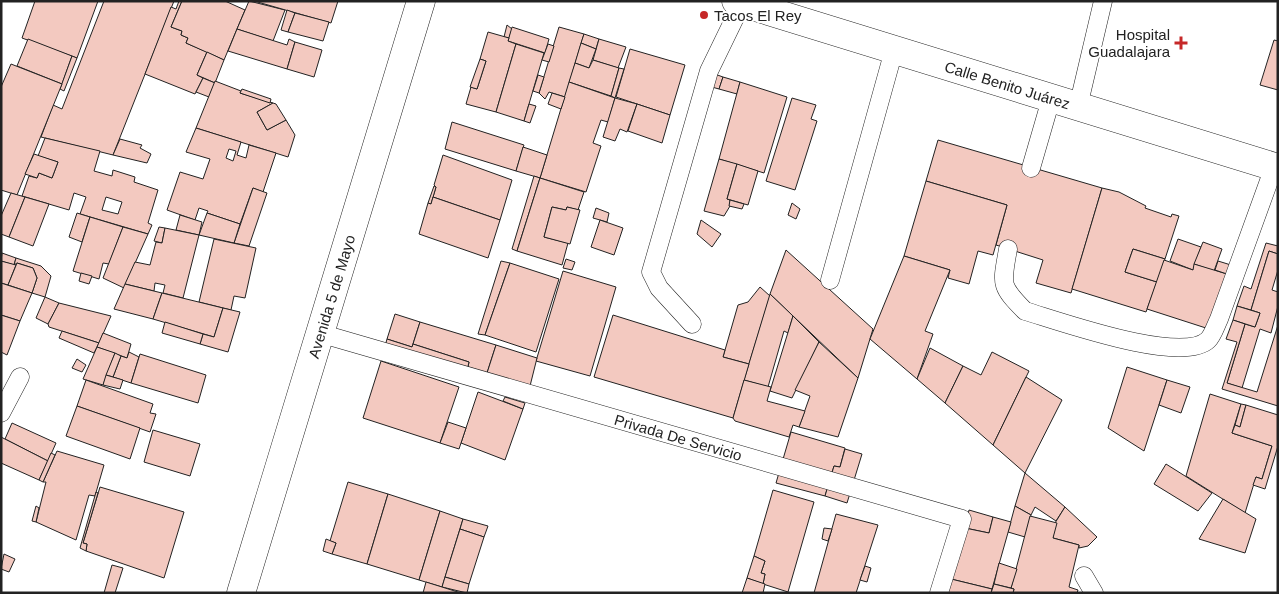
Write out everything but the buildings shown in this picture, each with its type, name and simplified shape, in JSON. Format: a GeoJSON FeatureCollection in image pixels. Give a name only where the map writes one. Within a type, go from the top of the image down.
{"type":"FeatureCollection","features":[{"type":"Feature","properties":{"kind":"street","name":"Avenida 5 de Mayo"},"geometry":{"type":"LineString","coordinates":[[241,593],[421,1]]}},
{"type":"Feature","properties":{"kind":"street","name":"Calle Benito Juárez"},"geometry":{"type":"LineString","coordinates":[[740,2],[1051,100],[1276,168]]}},
{"type":"Feature","properties":{"kind":"lane"},"geometry":{"type":"LineString","coordinates":[[1078,107],[1103,1]]}},
{"type":"Feature","properties":{"kind":"lane"},"geometry":{"type":"LineString","coordinates":[[692,324],[659,288],[650,272],[709,71],[740,2]]}},
{"type":"Feature","properties":{"kind":"lane"},"geometry":{"type":"LineString","coordinates":[[830,280],[894,50]]}},
{"type":"Feature","properties":{"kind":"lane"},"geometry":{"type":"LineString","coordinates":[[1031,168],[1051,100]]}},
{"type":"Feature","properties":{"kind":"lane"},"geometry":{"type":"LineString","coordinates":[[1008,249],[1002,281],[1011,297],[1025,312],[1153,347],[1187,349],[1208,340],[1219,319],[1276,168]]}},
{"type":"Feature","properties":{"kind":"lane","name":"Privada De Servicio"},"geometry":{"type":"LineString","coordinates":[[319,333],[962,519],[940,593]]}},
{"type":"Feature","properties":{"kind":"lane"},"geometry":{"type":"LineString","coordinates":[[1,413],[20,377]]}},
{"type":"Feature","properties":{"kind":"lane"},"geometry":{"type":"LineString","coordinates":[[1084,576],[1094,593]]}},
{"type":"Feature","properties":{"kind":"place","name":"Tacos El Rey"},"geometry":{"type":"Point","coordinates":[704,15]}},
{"type":"Feature","properties":{"kind":"place","name":"Hospital Guadalajara"},"geometry":{"type":"Point","coordinates":[1181,43]}}]}
